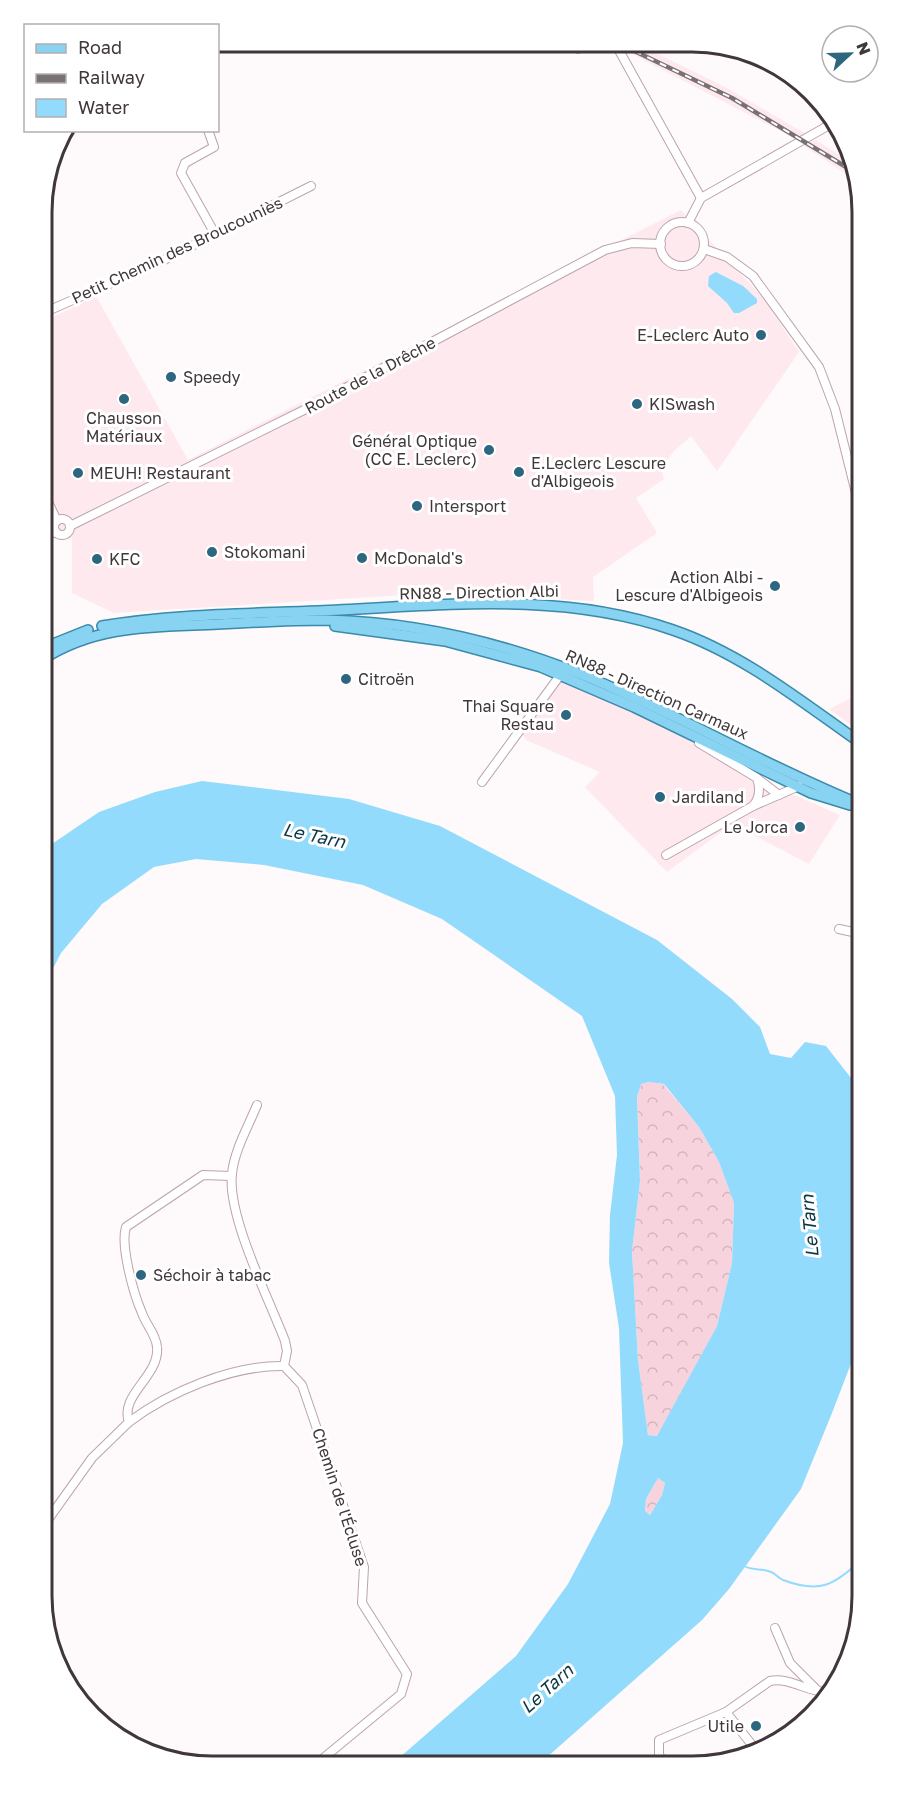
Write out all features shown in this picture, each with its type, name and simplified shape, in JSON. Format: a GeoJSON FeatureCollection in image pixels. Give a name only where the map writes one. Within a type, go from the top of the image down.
{"type":"FeatureCollection","features":[{"type":"Feature","properties":{"kind":"main road","name":"RN88 - Direction Albi"},"geometry":{"type":"LineString","coordinates":[[53,644],[100,627],[150,619],[513,604],[579,607],[648,622],[700,640],[773,681],[852,737]]}},
{"type":"Feature","properties":{"kind":"main road","name":"RN88 - Direction Carmaux"},"geometry":{"type":"LineString","coordinates":[[53,653],[72,642],[105,632],[300,620],[328,620],[409,628],[491,644],[536,658],[628,694],[814,786],[852,802]]}},
{"type":"Feature","properties":{"kind":"main road"},"geometry":{"type":"LineString","coordinates":[[300,620],[453,643],[561,674],[830,800],[852,804]]}},
{"type":"Feature","properties":{"kind":"street"},"geometry":{"type":"LineString","coordinates":[[620,52],[701,198]]}},
{"type":"Feature","properties":{"kind":"street"},"geometry":{"type":"LineString","coordinates":[[688,223],[701,198],[826,127]]}},
{"type":"Feature","properties":{"kind":"street"},"geometry":{"type":"LineString","coordinates":[[209,132],[214,147],[185,163],[181,173],[215,234]]}},
{"type":"Feature","properties":{"kind":"street","name":"Petit Chemin des Broucouniès"},"geometry":{"type":"LineString","coordinates":[[53,308],[215,234],[311,186]]}},
{"type":"Feature","properties":{"kind":"street"},"geometry":{"type":"LineString","coordinates":[[688,223],[701,232],[704,249],[695,262],[679,266],[664,256],[662,235],[671,225],[688,223]]}},
{"type":"Feature","properties":{"kind":"street","name":"Route de la Drêche"},"geometry":{"type":"LineString","coordinates":[[69,524],[306,409],[605,250],[632,243],[661,243]]}},
{"type":"Feature","properties":{"kind":"street"},"geometry":{"type":"LineString","coordinates":[[704,249],[727,257],[753,276],[819,367],[835,409],[852,476]]}},
{"type":"Feature","properties":{"kind":"street"},"geometry":{"type":"LineString","coordinates":[[53,512],[57,521]]}},
{"type":"Feature","properties":{"kind":"street"},"geometry":{"type":"LineString","coordinates":[[53,533],[66,534],[69,524],[63,519],[57,521],[54,527],[56,532]]}},
{"type":"Feature","properties":{"kind":"street"},"geometry":{"type":"LineString","coordinates":[[482,782],[561,674]]}},
{"type":"Feature","properties":{"kind":"street"},"geometry":{"type":"LineString","coordinates":[[659,718],[757,778],[779,795]]}},
{"type":"Feature","properties":{"kind":"street"},"geometry":{"type":"LineString","coordinates":[[753,806],[757,802],[759,787],[757,778]]}},
{"type":"Feature","properties":{"kind":"street"},"geometry":{"type":"LineString","coordinates":[[666,855],[753,806],[799,786]]}},
{"type":"Feature","properties":{"kind":"street"},"geometry":{"type":"LineString","coordinates":[[839,929],[851,932]]}},
{"type":"Feature","properties":{"kind":"street"},"geometry":{"type":"LineString","coordinates":[[52,1514],[92,1458],[129,1422],[158,1402],[184,1388],[245,1371],[284,1366],[285,1341],[242,1231],[232,1190],[233,1166],[257,1105]]}},
{"type":"Feature","properties":{"kind":"street"},"geometry":{"type":"LineString","coordinates":[[129,1422],[127,1407],[150,1372],[158,1349],[155,1337],[140,1310],[132,1281],[124,1239],[126,1227],[203,1175],[231,1176]]}},
{"type":"Feature","properties":{"kind":"street","name":"Chemin de l'Écluse"},"geometry":{"type":"LineString","coordinates":[[284,1366],[305,1391],[364,1567],[362,1603],[407,1674],[401,1694],[326,1756]]}},
{"type":"Feature","properties":{"kind":"street"},"geometry":{"type":"LineString","coordinates":[[775,1628],[790,1663],[819,1692]]}},
{"type":"Feature","properties":{"kind":"street"},"geometry":{"type":"LineString","coordinates":[[660,1756],[659,1740],[726,1713],[770,1681],[790,1682],[806,1690],[819,1692]]}},
{"type":"Feature","properties":{"kind":"street"},"geometry":{"type":"LineString","coordinates":[[726,1713],[751,1744]]}},
{"type":"Feature","properties":{"kind":"shaded area"},"geometry":{"type":"Polygon","coordinates":[[[628,52],[654,52],[729,89],[806,134],[796,139],[628,52]]]}},
{"type":"Feature","properties":{"kind":"shaded area"},"geometry":{"type":"Polygon","coordinates":[[[816,140],[841,156],[847,174],[804,146],[816,140]]]}},
{"type":"Feature","properties":{"kind":"shaded area"},"geometry":{"type":"Polygon","coordinates":[[[681,210],[765,300],[799,352],[717,471],[691,436],[674,451],[661,468],[664,479],[636,498],[657,533],[593,577],[594,601],[438,593],[114,613],[72,593],[72,538],[53,525],[53,317],[96,296],[188,460],[681,210]]]}},
{"type":"Feature","properties":{"kind":"shaded area"},"geometry":{"type":"Polygon","coordinates":[[[561,681],[647,718],[778,788],[840,815],[809,864],[732,824],[667,872],[585,787],[600,772],[526,740],[522,732],[561,681]]]}},
{"type":"Feature","properties":{"kind":"shaded area"},"geometry":{"type":"Polygon","coordinates":[[[852,698],[852,725],[829,709],[852,698]]]}},
{"type":"Feature","properties":{"kind":"green space"},"geometry":{"type":"Polygon","coordinates":[[[649,1082],[663,1084],[699,1127],[719,1162],[734,1203],[732,1263],[717,1326],[658,1436],[648,1435],[638,1360],[632,1251],[640,1181],[637,1097],[641,1084],[649,1082]]]}},
{"type":"Feature","properties":{"kind":"green space"},"geometry":{"type":"Polygon","coordinates":[[[658,1478],[665,1483],[662,1495],[650,1515],[645,1511],[646,1499],[658,1478]]]}},
{"type":"Feature","properties":{"kind":"water"},"geometry":{"type":"Polygon","coordinates":[[[716,272],[743,286],[757,299],[757,303],[739,313],[734,313],[727,303],[708,286],[709,276],[716,272]]]}},
{"type":"Feature","properties":{"kind":"water","name":"Le Tarn"},"geometry":{"type":"Polygon","coordinates":[[[202,781],[349,799],[440,826],[657,940],[732,999],[760,1027],[770,1054],[791,1058],[805,1042],[826,1046],[851,1078],[851,1363],[801,1489],[729,1589],[702,1620],[548,1756],[401,1756],[516,1656],[568,1584],[610,1504],[623,1443],[619,1328],[609,1263],[610,1215],[617,1155],[615,1096],[582,1016],[442,919],[363,885],[264,865],[196,859],[154,867],[102,904],[61,953],[52,970],[53,844],[99,812],[155,792],[202,781]],[[649,1082],[641,1084],[637,1097],[640,1181],[632,1251],[638,1360],[648,1435],[657,1436],[717,1326],[732,1263],[734,1203],[719,1162],[699,1127],[664,1084],[649,1082]],[[658,1478],[646,1499],[645,1511],[650,1515],[662,1495],[665,1483],[658,1478]]]}},
{"type":"Feature","properties":{"kind":"waterway"},"geometry":{"type":"LineString","coordinates":[[744,1566],[768,1571],[783,1580],[807,1586],[835,1581],[851,1568]]}},
{"type":"Feature","properties":{"kind":"railway"},"geometry":{"type":"LineString","coordinates":[[637,52],[732,98],[845,166]]}},
{"type":"Feature","properties":{"kind":"place","name":"E-Leclerc Auto"},"geometry":{"type":"Point","coordinates":[761,335]}},
{"type":"Feature","properties":{"kind":"place","name":"Speedy"},"geometry":{"type":"Point","coordinates":[171,377]}},
{"type":"Feature","properties":{"kind":"place","name":"Chausson Matériaux"},"geometry":{"type":"Point","coordinates":[124,399]}},
{"type":"Feature","properties":{"kind":"place","name":"KISwash"},"geometry":{"type":"Point","coordinates":[637,404]}},
{"type":"Feature","properties":{"kind":"place","name":"Général Optique (CC E. Leclerc)"},"geometry":{"type":"Point","coordinates":[489,450]}},
{"type":"Feature","properties":{"kind":"place","name":"E.Leclerc Lescure d'Albigeois"},"geometry":{"type":"Point","coordinates":[519,472]}},
{"type":"Feature","properties":{"kind":"place","name":"MEUH! Restaurant"},"geometry":{"type":"Point","coordinates":[78,473]}},
{"type":"Feature","properties":{"kind":"place","name":"Intersport"},"geometry":{"type":"Point","coordinates":[417,506]}},
{"type":"Feature","properties":{"kind":"place","name":"Stokomani"},"geometry":{"type":"Point","coordinates":[212,552]}},
{"type":"Feature","properties":{"kind":"place","name":"McDonald's"},"geometry":{"type":"Point","coordinates":[362,558]}},
{"type":"Feature","properties":{"kind":"place","name":"KFC"},"geometry":{"type":"Point","coordinates":[97,559]}},
{"type":"Feature","properties":{"kind":"place","name":"Action Albi - Lescure d'Albigeois"},"geometry":{"type":"Point","coordinates":[775,586]}},
{"type":"Feature","properties":{"kind":"place","name":"Citroën"},"geometry":{"type":"Point","coordinates":[346,679]}},
{"type":"Feature","properties":{"kind":"place","name":"Thai Square Restau"},"geometry":{"type":"Point","coordinates":[566,715]}},
{"type":"Feature","properties":{"kind":"place","name":"Jardiland"},"geometry":{"type":"Point","coordinates":[660,797]}},
{"type":"Feature","properties":{"kind":"place","name":"Le Jorca"},"geometry":{"type":"Point","coordinates":[800,827]}},
{"type":"Feature","properties":{"kind":"place","name":"Séchoir à tabac"},"geometry":{"type":"Point","coordinates":[141,1275]}},
{"type":"Feature","properties":{"kind":"place","name":"Utile"},"geometry":{"type":"Point","coordinates":[756,1726]}}]}
